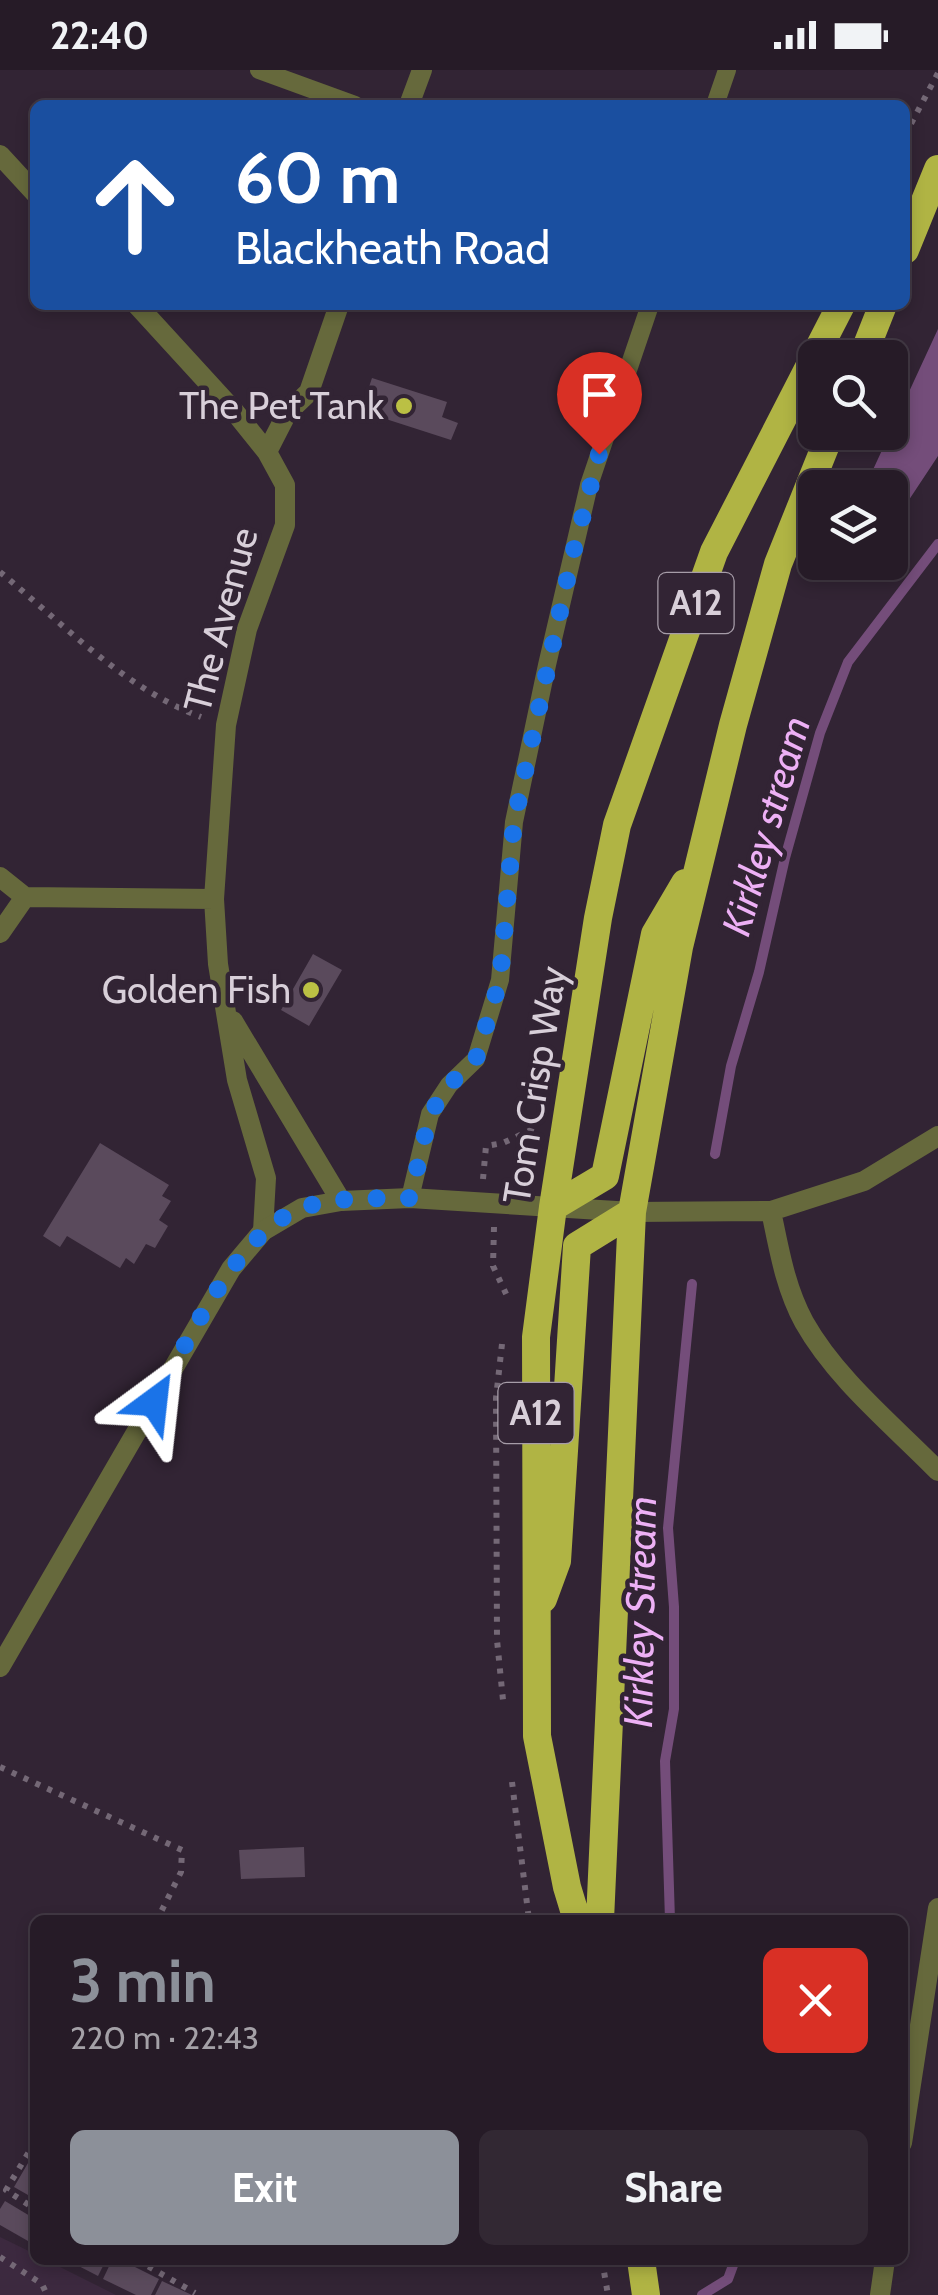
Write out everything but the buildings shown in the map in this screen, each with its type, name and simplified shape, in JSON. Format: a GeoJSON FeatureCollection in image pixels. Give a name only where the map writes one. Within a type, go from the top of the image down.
{"type":"FeatureCollection","features":[{"type":"Feature","properties":{"kind":"highway"},"geometry":{"type":"LineString","coordinates":[[910,195],[938,150]]}},
{"type":"Feature","properties":{"kind":"highway"},"geometry":{"type":"LineString","coordinates":[[910,238],[938,168]]}},
{"type":"Feature","properties":{"kind":"highway","name":"Tom Crisp Way"},"geometry":{"type":"LineString","coordinates":[[575,1915],[566,1888],[537,1736],[536,1336],[598,918],[618,825],[714,552],[838,310]]}},
{"type":"Feature","properties":{"kind":"highway"},"geometry":{"type":"LineString","coordinates":[[869,340],[881,310]]}},
{"type":"Feature","properties":{"kind":"highway","name":"A12"},"geometry":{"type":"LineString","coordinates":[[600,1915],[632,1212],[679,947],[701,856],[778,564],[824,450]]}},
{"type":"Feature","properties":{"kind":"highway"},"geometry":{"type":"LineString","coordinates":[[553,1207],[606,1176],[655,934],[701,856]]}},
{"type":"Feature","properties":{"kind":"highway"},"geometry":{"type":"LineString","coordinates":[[535,1619],[556,1561],[578,1246],[632,1212]]}},
{"type":"Feature","properties":{"kind":"highway"},"geometry":{"type":"LineString","coordinates":[[642,2265],[646,2295]]}},
{"type":"Feature","properties":{"kind":"street"},"geometry":{"type":"LineString","coordinates":[[411,100],[422,70]]}},
{"type":"Feature","properties":{"kind":"street"},"geometry":{"type":"LineString","coordinates":[[0,155],[30,188]]}},
{"type":"Feature","properties":{"kind":"street","name":"The Avenue"},"geometry":{"type":"LineString","coordinates":[[141,310],[267,452],[285,485],[285,525],[247,629],[226,726],[214,899],[224,1006],[237,1080],[266,1178],[263,1231]]}},
{"type":"Feature","properties":{"kind":"street"},"geometry":{"type":"LineString","coordinates":[[267,452],[287,413],[309,392],[338,310]]}},
{"type":"Feature","properties":{"kind":"street"},"geometry":{"type":"LineString","coordinates":[[0,877],[25,896],[214,899]]}},
{"type":"Feature","properties":{"kind":"street"},"geometry":{"type":"LineString","coordinates":[[0,933],[25,896]]}},
{"type":"Feature","properties":{"kind":"street","name":"The Avenue"},"geometry":{"type":"LineString","coordinates":[[224,1006],[341,1201]]}},
{"type":"Feature","properties":{"kind":"street"},"geometry":{"type":"LineString","coordinates":[[0,1667],[231,1269],[263,1231],[302,1208],[341,1201],[410,1198],[632,1212],[771,1212],[864,1181],[938,1136]]}},
{"type":"Feature","properties":{"kind":"street"},"geometry":{"type":"LineString","coordinates":[[771,1212],[783,1271],[804,1321],[831,1361],[938,1472]]}},
{"type":"Feature","properties":{"kind":"street"},"geometry":{"type":"LineString","coordinates":[[908,2104],[938,1908]]}},
{"type":"Feature","properties":{"kind":"street"},"geometry":{"type":"LineString","coordinates":[[880,2295],[884,2265]]}},
{"type":"Feature","properties":{"kind":"lane"},"geometry":{"type":"LineString","coordinates":[[259,70],[342,100]]}},
{"type":"Feature","properties":{"kind":"lane"},"geometry":{"type":"LineString","coordinates":[[717,100],[727,70]]}},
{"type":"Feature","properties":{"kind":"lane"},"geometry":{"type":"LineString","coordinates":[[410,1198],[430,1114],[449,1085],[476,1059],[500,980],[514,822],[547,665],[588,486],[648,310]]}},
{"type":"Feature","properties":{"kind":"path"},"geometry":{"type":"LineString","coordinates":[[910,126],[938,73]]}},
{"type":"Feature","properties":{"kind":"path"},"geometry":{"type":"LineString","coordinates":[[0,572],[125,675],[182,710],[226,726]]}},
{"type":"Feature","properties":{"kind":"path"},"geometry":{"type":"LineString","coordinates":[[0,1767],[182,1850],[181,1872],[160,1915]]}},
{"type":"Feature","properties":{"kind":"path"},"geometry":{"type":"LineString","coordinates":[[30,2149],[3,2188],[30,2206]]}},
{"type":"Feature","properties":{"kind":"path"},"geometry":{"type":"LineString","coordinates":[[0,2257],[42,2284],[48,2295]]}},
{"type":"Feature","properties":{"kind":"path"},"geometry":{"type":"LineString","coordinates":[[146,2265],[195,2292]]}},
{"type":"Feature","properties":{"kind":"path"},"geometry":{"type":"LineString","coordinates":[[603,2265],[608,2295]]}},
{"type":"Feature","properties":{"kind":"shaded area"},"geometry":{"type":"Polygon","coordinates":[[[938,329],[938,456],[908,501],[908,470],[873,470],[882,450],[908,450],[908,394],[938,329]]]}},
{"type":"Feature","properties":{"kind":"shaded area"},"geometry":{"type":"Polygon","coordinates":[[[0,2237],[30,2252],[30,2265],[56,2265],[116,2295],[0,2295],[0,2237]]]}},
{"type":"Feature","properties":{"kind":"waterway","name":"Kirkley stream"},"geometry":{"type":"LineString","coordinates":[[715,1154],[731,1066],[820,733],[848,662],[938,544]]}},
{"type":"Feature","properties":{"kind":"waterway","name":"Kirkley Stream"},"geometry":{"type":"LineString","coordinates":[[670,1915],[665,1761],[674,1709],[674,1607],[668,1528],[692,1284]]}},
{"type":"Feature","properties":{"kind":"waterway","name":"Kirkley Stream"},"geometry":{"type":"LineString","coordinates":[[702,2295],[728,2279],[733,2265]]}},
{"type":"Feature","properties":{"kind":"place","name":"The Pet Tank"},"geometry":{"type":"Point","coordinates":[404,406]}},
{"type":"Feature","properties":{"kind":"place","name":"Golden Fish"},"geometry":{"type":"Point","coordinates":[311,990]}},
{"type":"Feature","properties":{"kind":"route"},"geometry":{"type":"LineString","coordinates":[[154,1402],[231,1269],[263,1231],[302,1208],[341,1201],[410,1198],[430,1114],[449,1085],[476,1059],[500,980],[514,822],[588,486],[599,454]]}}]}
